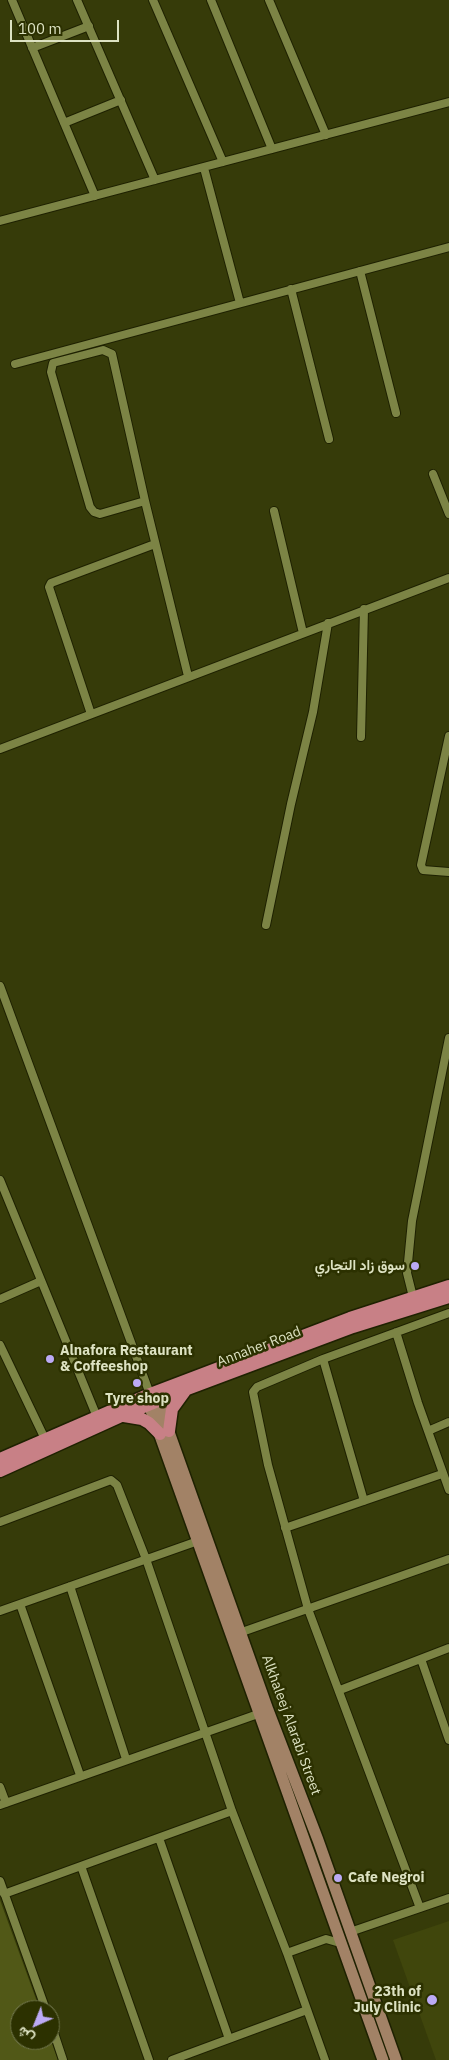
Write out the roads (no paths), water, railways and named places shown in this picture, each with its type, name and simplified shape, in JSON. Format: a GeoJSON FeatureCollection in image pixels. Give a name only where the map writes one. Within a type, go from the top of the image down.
{"type":"FeatureCollection","features":[{"type":"Feature","properties":{"kind":"main road","name":"Annaher Road"},"geometry":{"type":"LineString","coordinates":[[0,1471],[152,1400],[350,1318],[449,1286]]}},
{"type":"Feature","properties":{"kind":"main road","name":"Annaher Road"},"geometry":{"type":"LineString","coordinates":[[0,1459],[97,1417],[185,1390],[353,1327],[449,1297]]}},
{"type":"Feature","properties":{"kind":"main road"},"geometry":{"type":"LineString","coordinates":[[119,1417],[127,1416],[142,1419],[164,1433],[172,1409],[185,1390]]}},
{"type":"Feature","properties":{"kind":"main road","name":"Alkhaleej Alarabi Street"},"geometry":{"type":"LineString","coordinates":[[152,1400],[242,1632],[268,1710],[318,1840],[396,2060]]}},
{"type":"Feature","properties":{"kind":"main road","name":"Alkhaleej Alarabi Street"},"geometry":{"type":"LineString","coordinates":[[164,1433],[198,1541],[258,1714],[383,2060]]}},
{"type":"Feature","properties":{"kind":"main road"},"geometry":{"type":"LineString","coordinates":[[305,1844],[318,1840]]}},
{"type":"Feature","properties":{"kind":"street"},"geometry":{"type":"LineString","coordinates":[[12,0],[95,196]]}},
{"type":"Feature","properties":{"kind":"street"},"geometry":{"type":"LineString","coordinates":[[78,0],[156,180]]}},
{"type":"Feature","properties":{"kind":"street"},"geometry":{"type":"LineString","coordinates":[[153,0],[223,162]]}},
{"type":"Feature","properties":{"kind":"street"},"geometry":{"type":"LineString","coordinates":[[210,0],[272,149]]}},
{"type":"Feature","properties":{"kind":"street"},"geometry":{"type":"LineString","coordinates":[[269,0],[326,135]]}},
{"type":"Feature","properties":{"kind":"street"},"geometry":{"type":"LineString","coordinates":[[32,48],[89,26]]}},
{"type":"Feature","properties":{"kind":"street"},"geometry":{"type":"LineString","coordinates":[[64,123],[121,100]]}},
{"type":"Feature","properties":{"kind":"street"},"geometry":{"type":"LineString","coordinates":[[0,221],[449,102]]}},
{"type":"Feature","properties":{"kind":"street"},"geometry":{"type":"LineString","coordinates":[[204,168],[240,303]]}},
{"type":"Feature","properties":{"kind":"street"},"geometry":{"type":"LineString","coordinates":[[15,364],[449,247]]}},
{"type":"Feature","properties":{"kind":"street"},"geometry":{"type":"LineString","coordinates":[[360,271],[396,413]]}},
{"type":"Feature","properties":{"kind":"street"},"geometry":{"type":"LineString","coordinates":[[291,289],[329,438]]}},
{"type":"Feature","properties":{"kind":"street"},"geometry":{"type":"LineString","coordinates":[[145,501],[100,514],[94,512],[90,507],[51,372],[53,363],[103,350],[112,354],[155,544],[188,676]]}},
{"type":"Feature","properties":{"kind":"street"},"geometry":{"type":"LineString","coordinates":[[433,474],[449,514]]}},
{"type":"Feature","properties":{"kind":"street"},"geometry":{"type":"LineString","coordinates":[[274,511],[303,633]]}},
{"type":"Feature","properties":{"kind":"street"},"geometry":{"type":"LineString","coordinates":[[91,714],[49,587],[51,583],[155,544]]}},
{"type":"Feature","properties":{"kind":"street"},"geometry":{"type":"LineString","coordinates":[[0,749],[449,578]]}},
{"type":"Feature","properties":{"kind":"street"},"geometry":{"type":"LineString","coordinates":[[361,737],[364,609]]}},
{"type":"Feature","properties":{"kind":"street"},"geometry":{"type":"LineString","coordinates":[[266,925],[290,804],[313,712],[328,623]]}},
{"type":"Feature","properties":{"kind":"street"},"geometry":{"type":"LineString","coordinates":[[449,736],[421,865],[423,870],[449,872]]}},
{"type":"Feature","properties":{"kind":"street"},"geometry":{"type":"LineString","coordinates":[[0,986],[152,1400]]}},
{"type":"Feature","properties":{"kind":"street"},"geometry":{"type":"LineString","coordinates":[[413,1297],[407,1273],[412,1221],[449,1038]]}},
{"type":"Feature","properties":{"kind":"street"},"geometry":{"type":"LineString","coordinates":[[0,1180],[97,1417]]}},
{"type":"Feature","properties":{"kind":"street"},"geometry":{"type":"LineString","coordinates":[[0,1299],[41,1281]]}},
{"type":"Feature","properties":{"kind":"street"},"geometry":{"type":"LineString","coordinates":[[420,1908],[340,1690],[308,1609],[266,1458],[253,1392],[257,1387],[323,1359],[449,1314]]}},
{"type":"Feature","properties":{"kind":"street"},"geometry":{"type":"LineString","coordinates":[[396,1332],[442,1474],[449,1490]]}},
{"type":"Feature","properties":{"kind":"street"},"geometry":{"type":"LineString","coordinates":[[0,1345],[45,1439]]}},
{"type":"Feature","properties":{"kind":"street"},"geometry":{"type":"LineString","coordinates":[[323,1359],[364,1501]]}},
{"type":"Feature","properties":{"kind":"street"},"geometry":{"type":"LineString","coordinates":[[428,1431],[449,1422]]}},
{"type":"Feature","properties":{"kind":"street"},"geometry":{"type":"LineString","coordinates":[[286,1528],[442,1474]]}},
{"type":"Feature","properties":{"kind":"street"},"geometry":{"type":"LineString","coordinates":[[0,1522],[113,1481],[117,1485],[146,1559],[232,1811],[288,1953],[325,2060]]}},
{"type":"Feature","properties":{"kind":"street"},"geometry":{"type":"LineString","coordinates":[[0,1611],[198,1541]]}},
{"type":"Feature","properties":{"kind":"street"},"geometry":{"type":"LineString","coordinates":[[242,1632],[449,1559]]}},
{"type":"Feature","properties":{"kind":"street"},"geometry":{"type":"LineString","coordinates":[[70,1586],[126,1759]]}},
{"type":"Feature","properties":{"kind":"street"},"geometry":{"type":"LineString","coordinates":[[20,1604],[80,1775]]}},
{"type":"Feature","properties":{"kind":"street"},"geometry":{"type":"LineString","coordinates":[[340,1690],[449,1648]]}},
{"type":"Feature","properties":{"kind":"street"},"geometry":{"type":"LineString","coordinates":[[420,1659],[447,1728],[449,1740]]}},
{"type":"Feature","properties":{"kind":"street"},"geometry":{"type":"LineString","coordinates":[[0,1787],[3,1804],[80,1775],[258,1714]]}},
{"type":"Feature","properties":{"kind":"street"},"geometry":{"type":"LineString","coordinates":[[4,1894],[232,1811]]}},
{"type":"Feature","properties":{"kind":"street"},"geometry":{"type":"LineString","coordinates":[[160,1838],[229,2039]]}},
{"type":"Feature","properties":{"kind":"street"},"geometry":{"type":"LineString","coordinates":[[81,1866],[149,2060]]}},
{"type":"Feature","properties":{"kind":"street"},"geometry":{"type":"LineString","coordinates":[[0,1881],[42,2000]]}},
{"type":"Feature","properties":{"kind":"street"},"geometry":{"type":"LineString","coordinates":[[350,1932],[449,1898]]}},
{"type":"Feature","properties":{"kind":"street"},"geometry":{"type":"LineString","coordinates":[[326,1939],[334,1926]]}},
{"type":"Feature","properties":{"kind":"street"},"geometry":{"type":"LineString","coordinates":[[288,1953],[326,1939],[340,1943]]}},
{"type":"Feature","properties":{"kind":"street"},"geometry":{"type":"LineString","coordinates":[[172,2060],[307,2010]]}},
{"type":"Feature","properties":{"kind":"place","name":"سوق زاد التجاري"},"geometry":{"type":"Point","coordinates":[415,1266]}},
{"type":"Feature","properties":{"kind":"place","name":"Alnafora Restaurant & Coffeeshop"},"geometry":{"type":"Point","coordinates":[50,1359]}},
{"type":"Feature","properties":{"kind":"place","name":"Tyre shop"},"geometry":{"type":"Point","coordinates":[137,1383]}},
{"type":"Feature","properties":{"kind":"place","name":"Cafe Negroi"},"geometry":{"type":"Point","coordinates":[338,1878]}},
{"type":"Feature","properties":{"kind":"place","name":"23th of July Clinic"},"geometry":{"type":"Point","coordinates":[432,2000]}}]}
